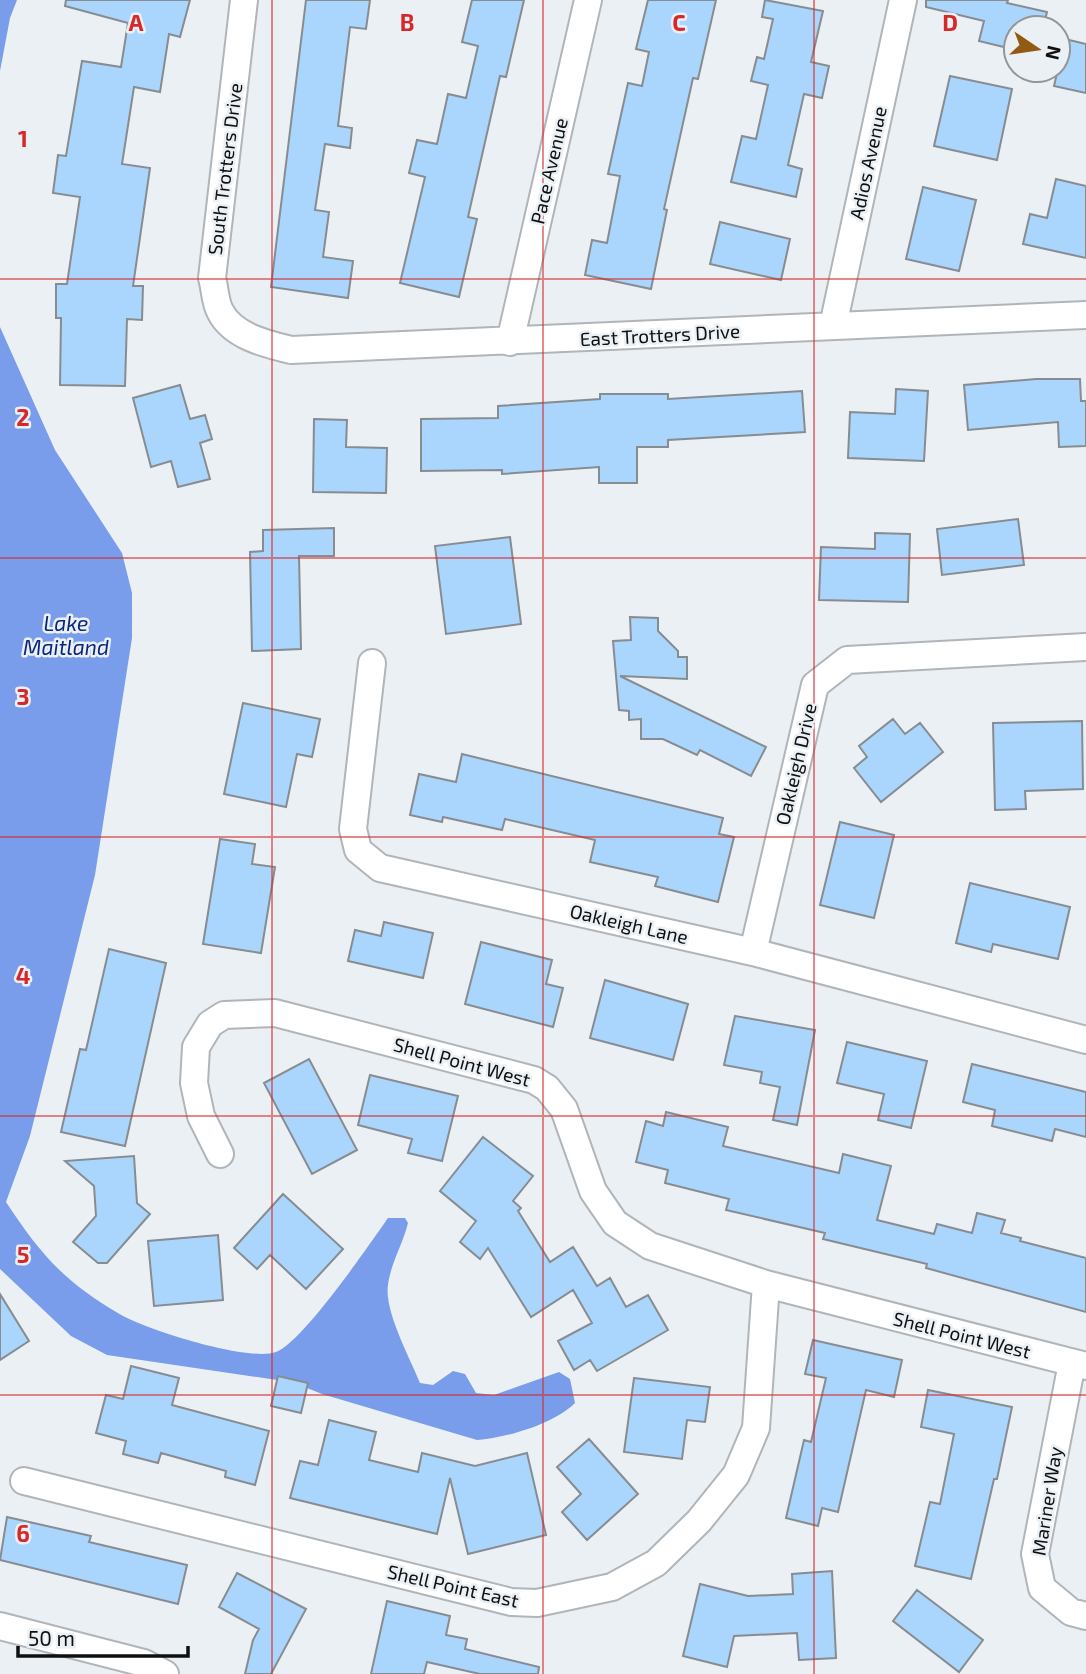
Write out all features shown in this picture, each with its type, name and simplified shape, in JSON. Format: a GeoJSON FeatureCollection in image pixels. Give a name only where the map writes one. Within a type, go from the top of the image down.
{"type":"FeatureCollection","features":[{"type":"Feature","properties":{"kind":"street","name":"South Trotters Drive"},"geometry":{"type":"LineString","coordinates":[[237,330],[220,312],[212,278],[244,0]]}},
{"type":"Feature","properties":{"kind":"street","name":"Pace Avenue"},"geometry":{"type":"LineString","coordinates":[[510,342],[588,0]]}},
{"type":"Feature","properties":{"kind":"street","name":"Adios Avenue"},"geometry":{"type":"LineString","coordinates":[[833,326],[904,0]]}},
{"type":"Feature","properties":{"kind":"street","name":"East Trotters Drive"},"geometry":{"type":"LineString","coordinates":[[237,330],[260,343],[291,350],[1086,315]]}},
{"type":"Feature","properties":{"kind":"street","name":"Oakleigh Drive"},"geometry":{"type":"LineString","coordinates":[[753,952],[815,685],[846,660],[1086,647]]}},
{"type":"Feature","properties":{"kind":"street","name":"Oakleigh Lane"},"geometry":{"type":"LineString","coordinates":[[372,663],[353,829],[358,850],[380,868],[753,952],[1086,1040]]}},
{"type":"Feature","properties":{"kind":"street","name":"Shell Point West"},"geometry":{"type":"LineString","coordinates":[[220,1154],[201,1116],[194,1083],[196,1047],[210,1024],[224,1015],[275,1013],[534,1080],[547,1088],[564,1110],[593,1191],[615,1223],[650,1246],[766,1284],[1079,1364]]}},
{"type":"Feature","properties":{"kind":"street","name":"Shell Point East"},"geometry":{"type":"LineString","coordinates":[[24,1481],[511,1602],[537,1603],[612,1587],[656,1563],[699,1521],[736,1475],[756,1427],[766,1284]]}},
{"type":"Feature","properties":{"kind":"street","name":"Mariner Way"},"geometry":{"type":"LineString","coordinates":[[1079,1364],[1035,1554],[1042,1588],[1071,1612],[1086,1616]]}},
{"type":"Feature","properties":{"kind":"street"},"geometry":{"type":"LineString","coordinates":[[0,1626],[144,1663],[165,1674]]}},
{"type":"Feature","properties":{"kind":"water"},"geometry":{"type":"Polygon","coordinates":[[[0,0],[17,0],[10,18],[0,71],[0,0]]]}},
{"type":"Feature","properties":{"kind":"water","name":"Lake Maitland"},"geometry":{"type":"Polygon","coordinates":[[[0,327],[55,450],[122,553],[132,593],[132,638],[95,875],[30,1136],[6,1202],[57,1268],[72,1282],[116,1312],[154,1329],[199,1343],[244,1353],[262,1354],[276,1352],[302,1331],[388,1218],[405,1218],[408,1223],[392,1269],[388,1296],[394,1321],[420,1383],[433,1385],[453,1371],[465,1374],[476,1393],[494,1395],[559,1372],[570,1379],[575,1403],[555,1417],[515,1433],[477,1440],[322,1394],[307,1388],[308,1383],[279,1376],[277,1380],[107,1355],[71,1336],[0,1269],[0,327]]]}},
{"type":"Feature","properties":{"kind":"building"},"geometry":{"type":"Polygon","coordinates":[[[66,0],[190,0],[180,37],[169,34],[160,92],[134,87],[122,164],[150,168],[133,286],[143,286],[142,320],[127,319],[125,386],[60,385],[61,318],[56,318],[56,284],[67,284],[80,197],[53,193],[58,155],[66,156],[82,61],[121,67],[128,23],[65,6],[66,0]]]}},
{"type":"Feature","properties":{"kind":"building"},"geometry":{"type":"Polygon","coordinates":[[[306,0],[370,0],[366,29],[350,27],[338,126],[352,128],[350,148],[325,144],[315,210],[329,212],[323,257],[353,261],[348,298],[271,287],[306,0]]]}},
{"type":"Feature","properties":{"kind":"building"},"geometry":{"type":"Polygon","coordinates":[[[472,0],[524,0],[506,77],[500,76],[468,217],[477,219],[459,297],[400,283],[425,177],[409,173],[417,140],[437,144],[448,94],[466,98],[478,46],[462,42],[472,0]]]}},
{"type":"Feature","properties":{"kind":"building"},"geometry":{"type":"Polygon","coordinates":[[[648,0],[716,0],[698,79],[693,78],[664,209],[667,210],[651,289],[585,275],[592,240],[607,243],[620,176],[608,174],[628,83],[642,86],[649,52],[636,49],[648,0]]]}},
{"type":"Feature","properties":{"kind":"building"},"geometry":{"type":"Polygon","coordinates":[[[765,0],[823,11],[811,62],[829,66],[822,98],[804,94],[788,165],[802,169],[796,197],[731,182],[742,136],[756,139],[768,85],[751,81],[757,57],[764,59],[773,19],[762,17],[765,0]]]}},
{"type":"Feature","properties":{"kind":"building"},"geometry":{"type":"Polygon","coordinates":[[[926,0],[1008,0],[1007,3],[1047,12],[1002,14],[1002,47],[979,41],[984,21],[926,7],[926,0]]]}},
{"type":"Feature","properties":{"kind":"building"},"geometry":{"type":"Polygon","coordinates":[[[1072,41],[1086,44],[1086,93],[1054,86],[1072,84],[1072,41]]]}},
{"type":"Feature","properties":{"kind":"building"},"geometry":{"type":"Polygon","coordinates":[[[950,76],[1012,89],[997,160],[934,146],[950,76]]]}},
{"type":"Feature","properties":{"kind":"building"},"geometry":{"type":"Polygon","coordinates":[[[1056,179],[1086,186],[1086,258],[1023,244],[1030,214],[1047,218],[1056,179]]]}},
{"type":"Feature","properties":{"kind":"building"},"geometry":{"type":"Polygon","coordinates":[[[923,187],[976,200],[959,271],[906,259],[923,187]]]}},
{"type":"Feature","properties":{"kind":"building"},"geometry":{"type":"Polygon","coordinates":[[[720,222],[790,239],[781,280],[710,264],[720,222]]]}},
{"type":"Feature","properties":{"kind":"building"},"geometry":{"type":"Polygon","coordinates":[[[1036,379],[1080,379],[1081,401],[1086,401],[1086,446],[1059,447],[1058,422],[968,430],[964,385],[1036,379]]]}},
{"type":"Feature","properties":{"kind":"building"},"geometry":{"type":"Polygon","coordinates":[[[180,385],[190,419],[205,415],[212,439],[200,443],[210,479],[178,487],[171,461],[151,467],[133,398],[180,385]]]}},
{"type":"Feature","properties":{"kind":"building"},"geometry":{"type":"Polygon","coordinates":[[[896,389],[928,391],[924,461],[848,458],[850,412],[895,414],[896,389]]]}},
{"type":"Feature","properties":{"kind":"building"},"geometry":{"type":"Polygon","coordinates":[[[802,391],[805,432],[668,440],[668,447],[637,447],[637,483],[599,483],[599,467],[502,474],[502,470],[421,471],[421,419],[498,418],[498,406],[600,399],[600,394],[668,394],[668,399],[802,391]]]}},
{"type":"Feature","properties":{"kind":"building"},"geometry":{"type":"Polygon","coordinates":[[[314,419],[347,420],[346,447],[387,448],[386,493],[313,492],[314,419]]]}},
{"type":"Feature","properties":{"kind":"building"},"geometry":{"type":"Polygon","coordinates":[[[1018,519],[1024,565],[942,575],[937,529],[1018,519]]]}},
{"type":"Feature","properties":{"kind":"building"},"geometry":{"type":"Polygon","coordinates":[[[334,528],[334,556],[299,556],[301,649],[252,651],[250,552],[263,551],[263,530],[334,528]]]}},
{"type":"Feature","properties":{"kind":"building"},"geometry":{"type":"Polygon","coordinates":[[[875,533],[910,534],[908,602],[819,600],[821,547],[875,549],[875,533]]]}},
{"type":"Feature","properties":{"kind":"building"},"geometry":{"type":"Polygon","coordinates":[[[510,537],[521,624],[446,634],[435,546],[510,537]]]}},
{"type":"Feature","properties":{"kind":"building"},"geometry":{"type":"Polygon","coordinates":[[[630,617],[658,618],[658,631],[678,651],[678,657],[687,657],[687,679],[620,676],[766,747],[751,776],[700,750],[697,755],[663,739],[641,739],[641,719],[629,720],[629,711],[619,710],[613,641],[631,640],[630,617]]]}},
{"type":"Feature","properties":{"kind":"building"},"geometry":{"type":"Polygon","coordinates":[[[243,703],[320,719],[312,757],[297,754],[286,807],[224,794],[243,703]]]}},
{"type":"Feature","properties":{"kind":"building"},"geometry":{"type":"Polygon","coordinates":[[[893,719],[905,734],[920,723],[943,752],[881,802],[854,768],[867,757],[859,746],[893,719]]]}},
{"type":"Feature","properties":{"kind":"building"},"geometry":{"type":"Polygon","coordinates":[[[1082,721],[1083,789],[1025,791],[1026,809],[995,810],[993,723],[1082,721]]]}},
{"type":"Feature","properties":{"kind":"building"},"geometry":{"type":"Polygon","coordinates":[[[462,754],[723,818],[719,834],[734,837],[718,902],[655,886],[658,877],[590,862],[595,840],[505,819],[502,830],[443,817],[442,822],[410,815],[419,774],[456,782],[462,754]]]}},
{"type":"Feature","properties":{"kind":"building"},"geometry":{"type":"Polygon","coordinates":[[[840,822],[894,835],[874,918],[820,905],[840,822]]]}},
{"type":"Feature","properties":{"kind":"building"},"geometry":{"type":"Polygon","coordinates":[[[220,839],[255,844],[252,864],[275,867],[261,953],[203,944],[220,839]]]}},
{"type":"Feature","properties":{"kind":"building"},"geometry":{"type":"Polygon","coordinates":[[[970,883],[1070,907],[1058,959],[993,944],[991,952],[956,943],[970,883]]]}},
{"type":"Feature","properties":{"kind":"building"},"geometry":{"type":"Polygon","coordinates":[[[384,922],[433,933],[423,978],[348,961],[355,930],[381,936],[384,922]]]}},
{"type":"Feature","properties":{"kind":"building"},"geometry":{"type":"Polygon","coordinates":[[[481,942],[552,960],[546,984],[563,988],[553,1027],[465,1004],[481,942]]]}},
{"type":"Feature","properties":{"kind":"building"},"geometry":{"type":"Polygon","coordinates":[[[109,949],[166,963],[125,1146],[61,1132],[80,1049],[86,1050],[109,949]]]}},
{"type":"Feature","properties":{"kind":"building"},"geometry":{"type":"Polygon","coordinates":[[[605,980],[688,1004],[673,1060],[590,1038],[605,980]]]}},
{"type":"Feature","properties":{"kind":"building"},"geometry":{"type":"Polygon","coordinates":[[[735,1016],[815,1030],[797,1125],[773,1120],[780,1087],[760,1083],[762,1072],[724,1065],[735,1016]]]}},
{"type":"Feature","properties":{"kind":"building"},"geometry":{"type":"Polygon","coordinates":[[[847,1042],[927,1061],[911,1128],[878,1120],[884,1094],[837,1083],[847,1042]]]}},
{"type":"Feature","properties":{"kind":"building"},"geometry":{"type":"Polygon","coordinates":[[[309,1059],[357,1150],[312,1174],[264,1083],[309,1059]]]}},
{"type":"Feature","properties":{"kind":"building"},"geometry":{"type":"Polygon","coordinates":[[[972,1064],[1086,1092],[1086,1137],[1055,1129],[1052,1141],[992,1126],[995,1110],[963,1102],[972,1064]]]}},
{"type":"Feature","properties":{"kind":"building"},"geometry":{"type":"Polygon","coordinates":[[[370,1075],[458,1096],[442,1161],[408,1153],[412,1139],[358,1125],[370,1075]]]}},
{"type":"Feature","properties":{"kind":"building"},"geometry":{"type":"Polygon","coordinates":[[[666,1112],[728,1127],[723,1146],[839,1173],[843,1154],[891,1166],[877,1220],[934,1234],[937,1224],[972,1233],[977,1213],[1005,1220],[1001,1233],[1021,1238],[1020,1241],[1086,1258],[1086,1312],[926,1268],[927,1264],[823,1239],[825,1233],[726,1210],[729,1199],[665,1183],[668,1170],[636,1162],[646,1121],[663,1126],[666,1112]]]}},
{"type":"Feature","properties":{"kind":"building"},"geometry":{"type":"Polygon","coordinates":[[[483,1137],[533,1176],[513,1201],[521,1208],[518,1211],[550,1262],[573,1247],[597,1286],[610,1278],[626,1307],[648,1295],[668,1330],[597,1371],[590,1360],[574,1370],[558,1341],[592,1323],[573,1290],[531,1317],[488,1248],[480,1259],[460,1242],[476,1221],[440,1191],[483,1137]]]}},
{"type":"Feature","properties":{"kind":"building"},"geometry":{"type":"Polygon","coordinates":[[[134,1156],[137,1203],[150,1214],[107,1263],[98,1263],[73,1242],[96,1216],[94,1186],[65,1161],[134,1156]]]}},
{"type":"Feature","properties":{"kind":"building"},"geometry":{"type":"Polygon","coordinates":[[[283,1194],[343,1249],[306,1289],[270,1255],[257,1269],[234,1248],[283,1194]]]}},
{"type":"Feature","properties":{"kind":"building"},"geometry":{"type":"Polygon","coordinates":[[[218,1235],[223,1300],[154,1306],[148,1241],[218,1235]]]}},
{"type":"Feature","properties":{"kind":"building"},"geometry":{"type":"Polygon","coordinates":[[[0,1294],[29,1341],[0,1360],[0,1294]]]}},
{"type":"Feature","properties":{"kind":"building"},"geometry":{"type":"Polygon","coordinates":[[[813,1340],[902,1360],[894,1397],[866,1390],[838,1512],[822,1508],[818,1526],[786,1518],[804,1440],[811,1442],[826,1378],[805,1374],[813,1340]]]}},
{"type":"Feature","properties":{"kind":"building"},"geometry":{"type":"Polygon","coordinates":[[[131,1366],[179,1378],[172,1405],[269,1431],[255,1485],[225,1477],[226,1471],[161,1453],[158,1463],[123,1454],[126,1441],[96,1433],[106,1395],[123,1399],[131,1366]]]}},
{"type":"Feature","properties":{"kind":"building"},"geometry":{"type":"Polygon","coordinates":[[[278,1376],[308,1383],[301,1413],[271,1406],[278,1376]]]}},
{"type":"Feature","properties":{"kind":"building"},"geometry":{"type":"Polygon","coordinates":[[[634,1378],[710,1387],[705,1422],[687,1420],[682,1459],[624,1452],[634,1378]]]}},
{"type":"Feature","properties":{"kind":"building"},"geometry":{"type":"Polygon","coordinates":[[[928,1390],[1012,1407],[997,1479],[994,1479],[971,1579],[915,1566],[930,1502],[940,1504],[954,1434],[921,1427],[928,1390]]]}},
{"type":"Feature","properties":{"kind":"building"},"geometry":{"type":"Polygon","coordinates":[[[329,1420],[376,1432],[369,1460],[418,1472],[422,1453],[475,1466],[527,1453],[546,1535],[468,1554],[450,1478],[437,1534],[290,1498],[300,1461],[318,1465],[329,1420]]]}},
{"type":"Feature","properties":{"kind":"building"},"geometry":{"type":"Polygon","coordinates":[[[589,1439],[638,1494],[587,1540],[562,1512],[581,1494],[557,1467],[589,1439]]]}},
{"type":"Feature","properties":{"kind":"building"},"geometry":{"type":"Polygon","coordinates":[[[7,1517],[91,1536],[89,1542],[187,1565],[178,1604],[0,1560],[7,1517]]]}},
{"type":"Feature","properties":{"kind":"building"},"geometry":{"type":"Polygon","coordinates":[[[832,1571],[836,1658],[799,1660],[797,1633],[734,1636],[727,1667],[683,1656],[700,1584],[748,1596],[793,1594],[792,1574],[832,1571]]]}},
{"type":"Feature","properties":{"kind":"building"},"geometry":{"type":"Polygon","coordinates":[[[237,1573],[306,1609],[271,1674],[245,1674],[253,1640],[259,1629],[219,1607],[237,1573]]]}},
{"type":"Feature","properties":{"kind":"building"},"geometry":{"type":"Polygon","coordinates":[[[917,1590],[983,1640],[959,1672],[893,1621],[917,1590]]]}},
{"type":"Feature","properties":{"kind":"building"},"geometry":{"type":"Polygon","coordinates":[[[387,1601],[450,1616],[446,1635],[467,1639],[465,1649],[539,1667],[538,1674],[480,1674],[427,1662],[424,1674],[371,1674],[387,1601]]]}}]}
